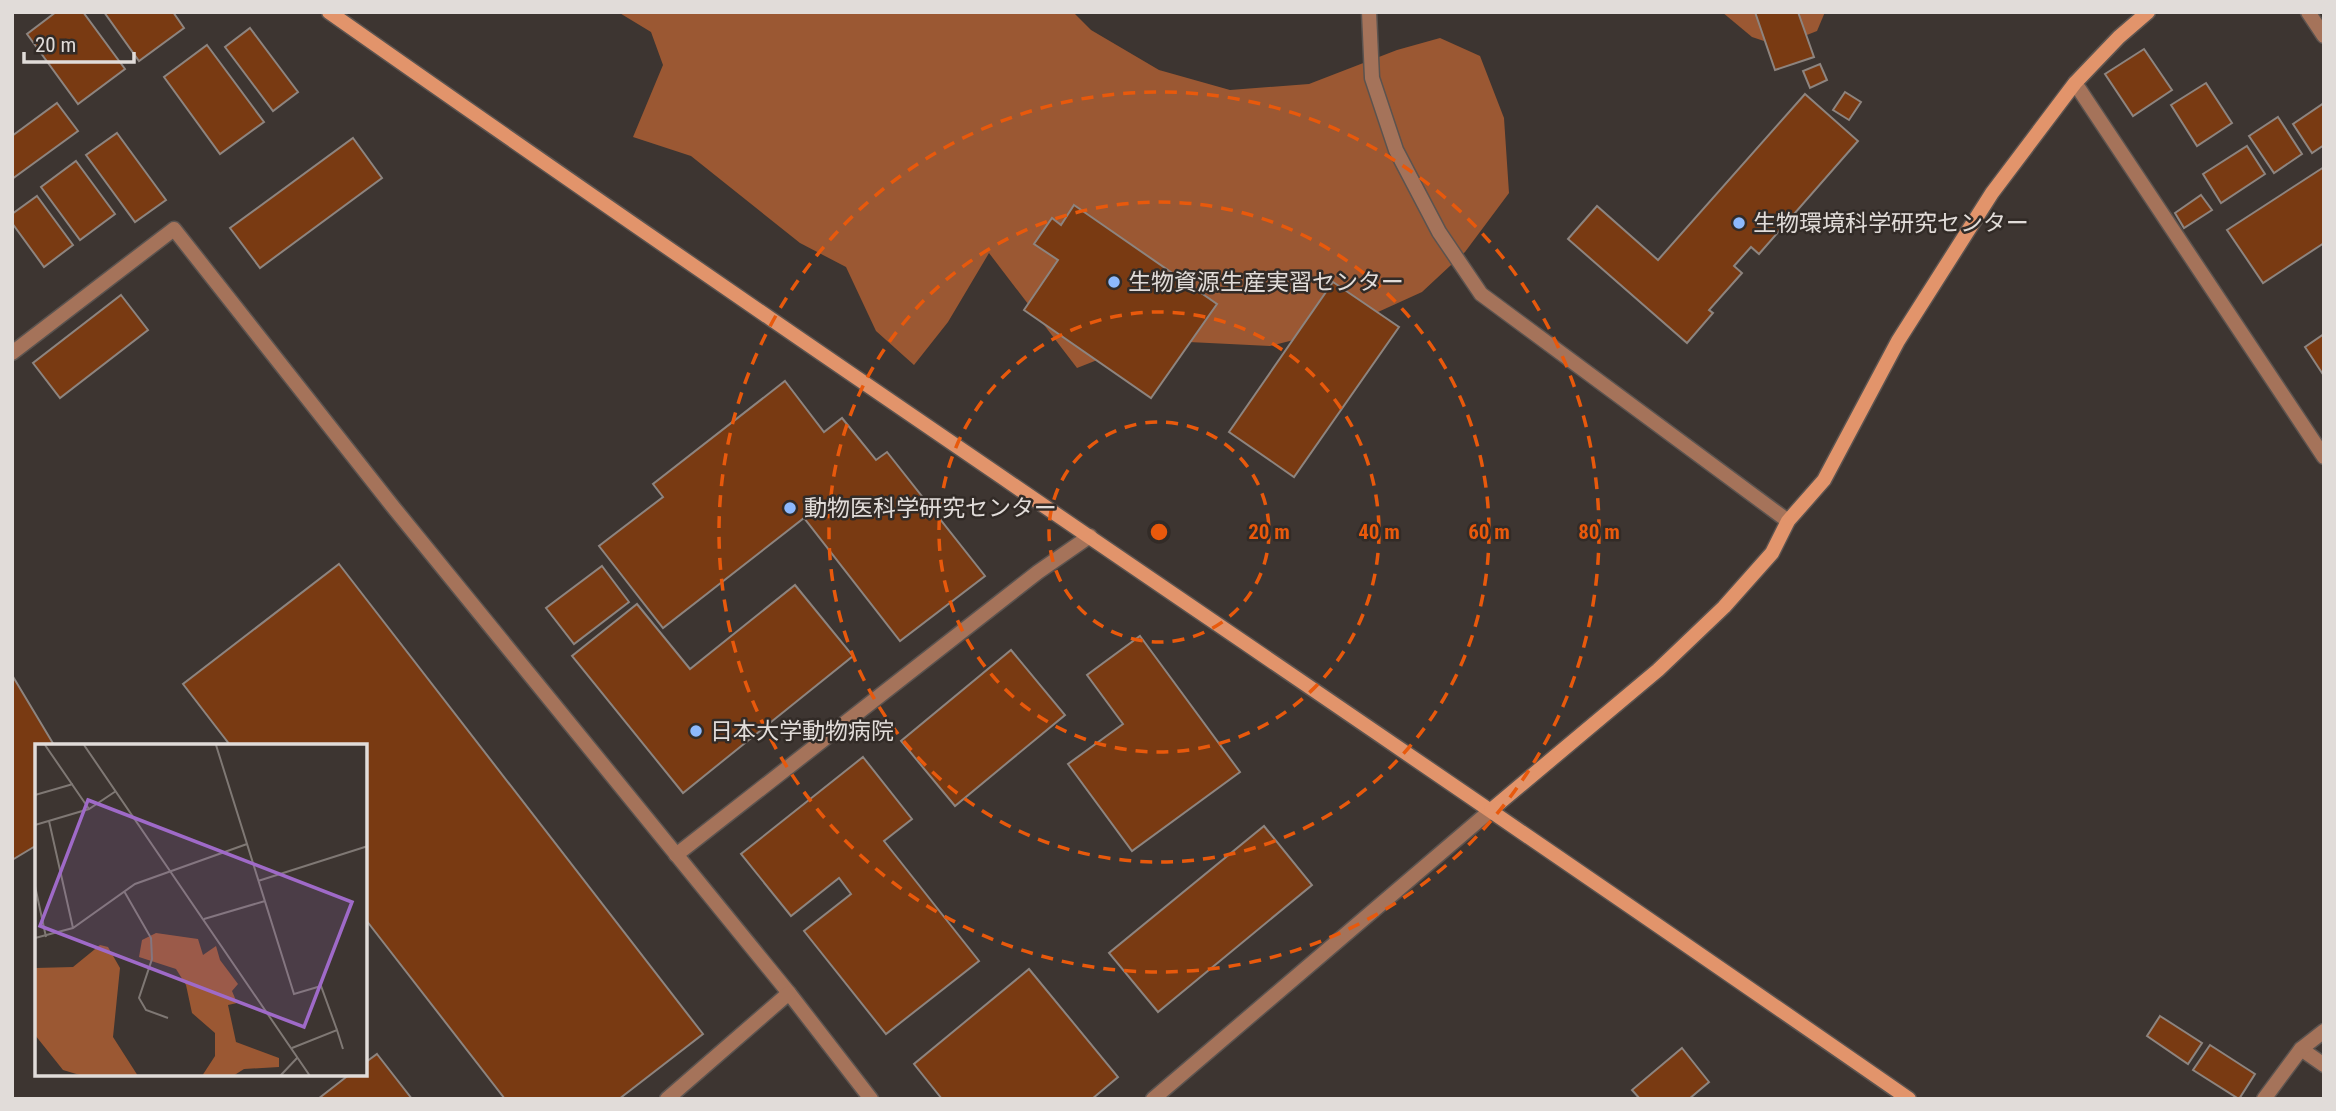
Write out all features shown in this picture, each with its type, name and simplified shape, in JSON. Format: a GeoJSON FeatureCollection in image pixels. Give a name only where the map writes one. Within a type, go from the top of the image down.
{"type":"FeatureCollection","features":[{"type":"Feature","properties":{"kind":"street"},"geometry":{"type":"LineString","coordinates":[[329,12],[536,158],[1909,1099]]}},
{"type":"Feature","properties":{"kind":"street"},"geometry":{"type":"LineString","coordinates":[[1369,12],[1372,78],[1396,150],[1439,232],[1481,294],[1788,521]]}},
{"type":"Feature","properties":{"kind":"street"},"geometry":{"type":"LineString","coordinates":[[1153,1099],[1658,670],[1724,607],[1772,553],[1788,521],[1824,480],[1898,341],[1992,193],[2076,83],[2119,37],[2148,12]]}},
{"type":"Feature","properties":{"kind":"street"},"geometry":{"type":"LineString","coordinates":[[2308,12],[2324,36]]}},
{"type":"Feature","properties":{"kind":"street"},"geometry":{"type":"LineString","coordinates":[[2076,83],[2324,457]]}},
{"type":"Feature","properties":{"kind":"street"},"geometry":{"type":"LineString","coordinates":[[12,354],[174,229],[394,508],[789,993],[871,1099]]}},
{"type":"Feature","properties":{"kind":"street"},"geometry":{"type":"LineString","coordinates":[[676,855],[1038,572],[1090,536]]}},
{"type":"Feature","properties":{"kind":"street"},"geometry":{"type":"LineString","coordinates":[[667,1099],[789,993]]}},
{"type":"Feature","properties":{"kind":"street"},"geometry":{"type":"LineString","coordinates":[[2264,1099],[2301,1049],[2324,1031]]}},
{"type":"Feature","properties":{"kind":"street"},"geometry":{"type":"LineString","coordinates":[[2301,1049],[2324,1065]]}},
{"type":"Feature","properties":{"kind":"shaded area"},"geometry":{"type":"Polygon","coordinates":[[[618,12],[1073,12],[1091,30],[1159,70],[1230,90],[1309,84],[1397,50],[1440,38],[1480,56],[1504,118],[1509,193],[1465,252],[1422,292],[1345,327],[1270,346],[1148,340],[1077,368],[989,253],[948,322],[914,365],[876,331],[846,267],[800,243],[691,156],[633,137],[663,65],[651,32],[618,12]]]}},
{"type":"Feature","properties":{"kind":"shaded area"},"geometry":{"type":"Polygon","coordinates":[[[1722,12],[1825,12],[1817,31],[1779,46],[1752,37],[1722,12]]]}},
{"type":"Feature","properties":{"kind":"building"},"geometry":{"type":"Polygon","coordinates":[[[56,12],[83,12],[125,69],[78,104],[27,34],[56,12]]]}},
{"type":"Feature","properties":{"kind":"building"},"geometry":{"type":"Polygon","coordinates":[[[104,12],[173,12],[184,28],[139,61],[104,12]]]}},
{"type":"Feature","properties":{"kind":"building"},"geometry":{"type":"Polygon","coordinates":[[[1755,12],[1798,12],[1814,57],[1775,70],[1755,12]]]}},
{"type":"Feature","properties":{"kind":"building"},"geometry":{"type":"Polygon","coordinates":[[[250,28],[298,92],[273,111],[225,47],[250,28]]]}},
{"type":"Feature","properties":{"kind":"building"},"geometry":{"type":"Polygon","coordinates":[[[207,45],[264,122],[220,154],[164,77],[207,45]]]}},
{"type":"Feature","properties":{"kind":"building"},"geometry":{"type":"Polygon","coordinates":[[[2144,49],[2172,90],[2133,116],[2105,74],[2144,49]]]}},
{"type":"Feature","properties":{"kind":"building"},"geometry":{"type":"Polygon","coordinates":[[[1820,64],[1827,80],[1810,88],[1803,71],[1820,64]]]}},
{"type":"Feature","properties":{"kind":"building"},"geometry":{"type":"Polygon","coordinates":[[[2206,83],[2232,123],[2197,146],[2171,105],[2206,83]]]}},
{"type":"Feature","properties":{"kind":"building"},"geometry":{"type":"Polygon","coordinates":[[[1845,92],[1861,102],[1849,120],[1833,110],[1845,92]]]}},
{"type":"Feature","properties":{"kind":"building","name":"生物環境科学研究センター"},"geometry":{"type":"Polygon","coordinates":[[[1805,94],[1858,141],[1759,254],[1751,247],[1734,266],[1742,273],[1709,310],[1713,313],[1687,343],[1568,239],[1597,206],[1658,260],[1805,94]]]}},
{"type":"Feature","properties":{"kind":"building"},"geometry":{"type":"Polygon","coordinates":[[[57,103],[78,131],[12,179],[12,136],[57,103]]]}},
{"type":"Feature","properties":{"kind":"building"},"geometry":{"type":"Polygon","coordinates":[[[2324,103],[2324,145],[2312,153],[2293,124],[2324,103]]]}},
{"type":"Feature","properties":{"kind":"building"},"geometry":{"type":"Polygon","coordinates":[[[2278,117],[2302,154],[2274,173],[2249,136],[2278,117]]]}},
{"type":"Feature","properties":{"kind":"building"},"geometry":{"type":"Polygon","coordinates":[[[117,133],[166,200],[135,222],[86,155],[117,133]]]}},
{"type":"Feature","properties":{"kind":"building"},"geometry":{"type":"Polygon","coordinates":[[[353,138],[382,178],[260,268],[230,228],[353,138]]]}},
{"type":"Feature","properties":{"kind":"building"},"geometry":{"type":"Polygon","coordinates":[[[2247,146],[2265,174],[2221,203],[2203,174],[2247,146]]]}},
{"type":"Feature","properties":{"kind":"building"},"geometry":{"type":"Polygon","coordinates":[[[76,161],[115,214],[80,240],[41,187],[76,161]]]}},
{"type":"Feature","properties":{"kind":"building"},"geometry":{"type":"Polygon","coordinates":[[[2324,167],[2324,243],[2263,283],[2227,230],[2324,167]]]}},
{"type":"Feature","properties":{"kind":"building"},"geometry":{"type":"Polygon","coordinates":[[[2201,195],[2212,210],[2184,228],[2175,213],[2201,195]]]}},
{"type":"Feature","properties":{"kind":"building"},"geometry":{"type":"Polygon","coordinates":[[[37,196],[73,245],[44,267],[12,223],[12,214],[37,196]]]}},
{"type":"Feature","properties":{"kind":"building","name":"生物資源生産実習センター"},"geometry":{"type":"Polygon","coordinates":[[[1074,205],[1217,304],[1151,398],[1024,310],[1058,260],[1034,244],[1052,218],[1061,225],[1074,205]]]}},
{"type":"Feature","properties":{"kind":"building"},"geometry":{"type":"Polygon","coordinates":[[[1333,282],[1399,327],[1294,477],[1229,432],[1333,282]]]}},
{"type":"Feature","properties":{"kind":"building"},"geometry":{"type":"Polygon","coordinates":[[[121,295],[148,330],[60,398],[33,363],[121,295]]]}},
{"type":"Feature","properties":{"kind":"building"},"geometry":{"type":"Polygon","coordinates":[[[2324,334],[2324,376],[2305,347],[2324,334]]]}},
{"type":"Feature","properties":{"kind":"building","name":"動物医科学研究センター"},"geometry":{"type":"Polygon","coordinates":[[[785,381],[824,432],[842,418],[876,460],[887,452],[985,576],[900,641],[804,518],[663,628],[599,546],[663,497],[653,484],[785,381]]]}},
{"type":"Feature","properties":{"kind":"building"},"geometry":{"type":"Polygon","coordinates":[[[339,564],[703,1034],[619,1099],[505,1099],[368,923],[368,744],[229,744],[183,684],[339,564]]]}},
{"type":"Feature","properties":{"kind":"building"},"geometry":{"type":"Polygon","coordinates":[[[602,566],[629,602],[574,644],[546,608],[602,566]]]}},
{"type":"Feature","properties":{"kind":"building","name":"日本大学動物病院"},"geometry":{"type":"Polygon","coordinates":[[[795,585],[853,656],[683,793],[572,656],[637,604],[690,669],[795,585]]]}},
{"type":"Feature","properties":{"kind":"building"},"geometry":{"type":"Polygon","coordinates":[[[1140,636],[1240,772],[1132,851],[1068,764],[1123,724],[1087,675],[1140,636]]]}},
{"type":"Feature","properties":{"kind":"building"},"geometry":{"type":"Polygon","coordinates":[[[1011,650],[1065,715],[955,806],[901,741],[1011,650]]]}},
{"type":"Feature","properties":{"kind":"building"},"geometry":{"type":"Polygon","coordinates":[[[12,675],[53,744],[35,744],[35,846],[12,860],[12,675]]]}},
{"type":"Feature","properties":{"kind":"building"},"geometry":{"type":"Polygon","coordinates":[[[863,757],[912,819],[884,841],[979,961],[886,1034],[804,931],[851,894],[839,878],[791,916],[741,854],[863,757]]]}},
{"type":"Feature","properties":{"kind":"building"},"geometry":{"type":"Polygon","coordinates":[[[1264,826],[1312,885],[1158,1012],[1109,953],[1264,826]]]}},
{"type":"Feature","properties":{"kind":"building"},"geometry":{"type":"Polygon","coordinates":[[[1029,969],[1118,1077],[1092,1099],[942,1099],[914,1064],[1029,969]]]}},
{"type":"Feature","properties":{"kind":"building"},"geometry":{"type":"Polygon","coordinates":[[[2160,1016],[2202,1043],[2188,1064],[2147,1036],[2160,1016]]]}},
{"type":"Feature","properties":{"kind":"building"},"geometry":{"type":"Polygon","coordinates":[[[2210,1045],[2255,1074],[2239,1099],[2193,1070],[2210,1045]]]}},
{"type":"Feature","properties":{"kind":"building"},"geometry":{"type":"Polygon","coordinates":[[[1682,1048],[1709,1082],[1689,1099],[1640,1099],[1632,1090],[1682,1048]]]}},
{"type":"Feature","properties":{"kind":"building"},"geometry":{"type":"Polygon","coordinates":[[[377,1054],[412,1099],[318,1099],[347,1076],[368,1076],[368,1061],[377,1054]]]}},
{"type":"Feature","properties":{"kind":"place","name":"生物環境科学研究センター"},"geometry":{"type":"Point","coordinates":[1739,223]}},
{"type":"Feature","properties":{"kind":"place","name":"生物資源生産実習センター"},"geometry":{"type":"Point","coordinates":[1114,282]}},
{"type":"Feature","properties":{"kind":"place","name":"動物医科学研究センター"},"geometry":{"type":"Point","coordinates":[790,508]}},
{"type":"Feature","properties":{"kind":"place","name":"日本大学動物病院"},"geometry":{"type":"Point","coordinates":[696,731]}}]}
